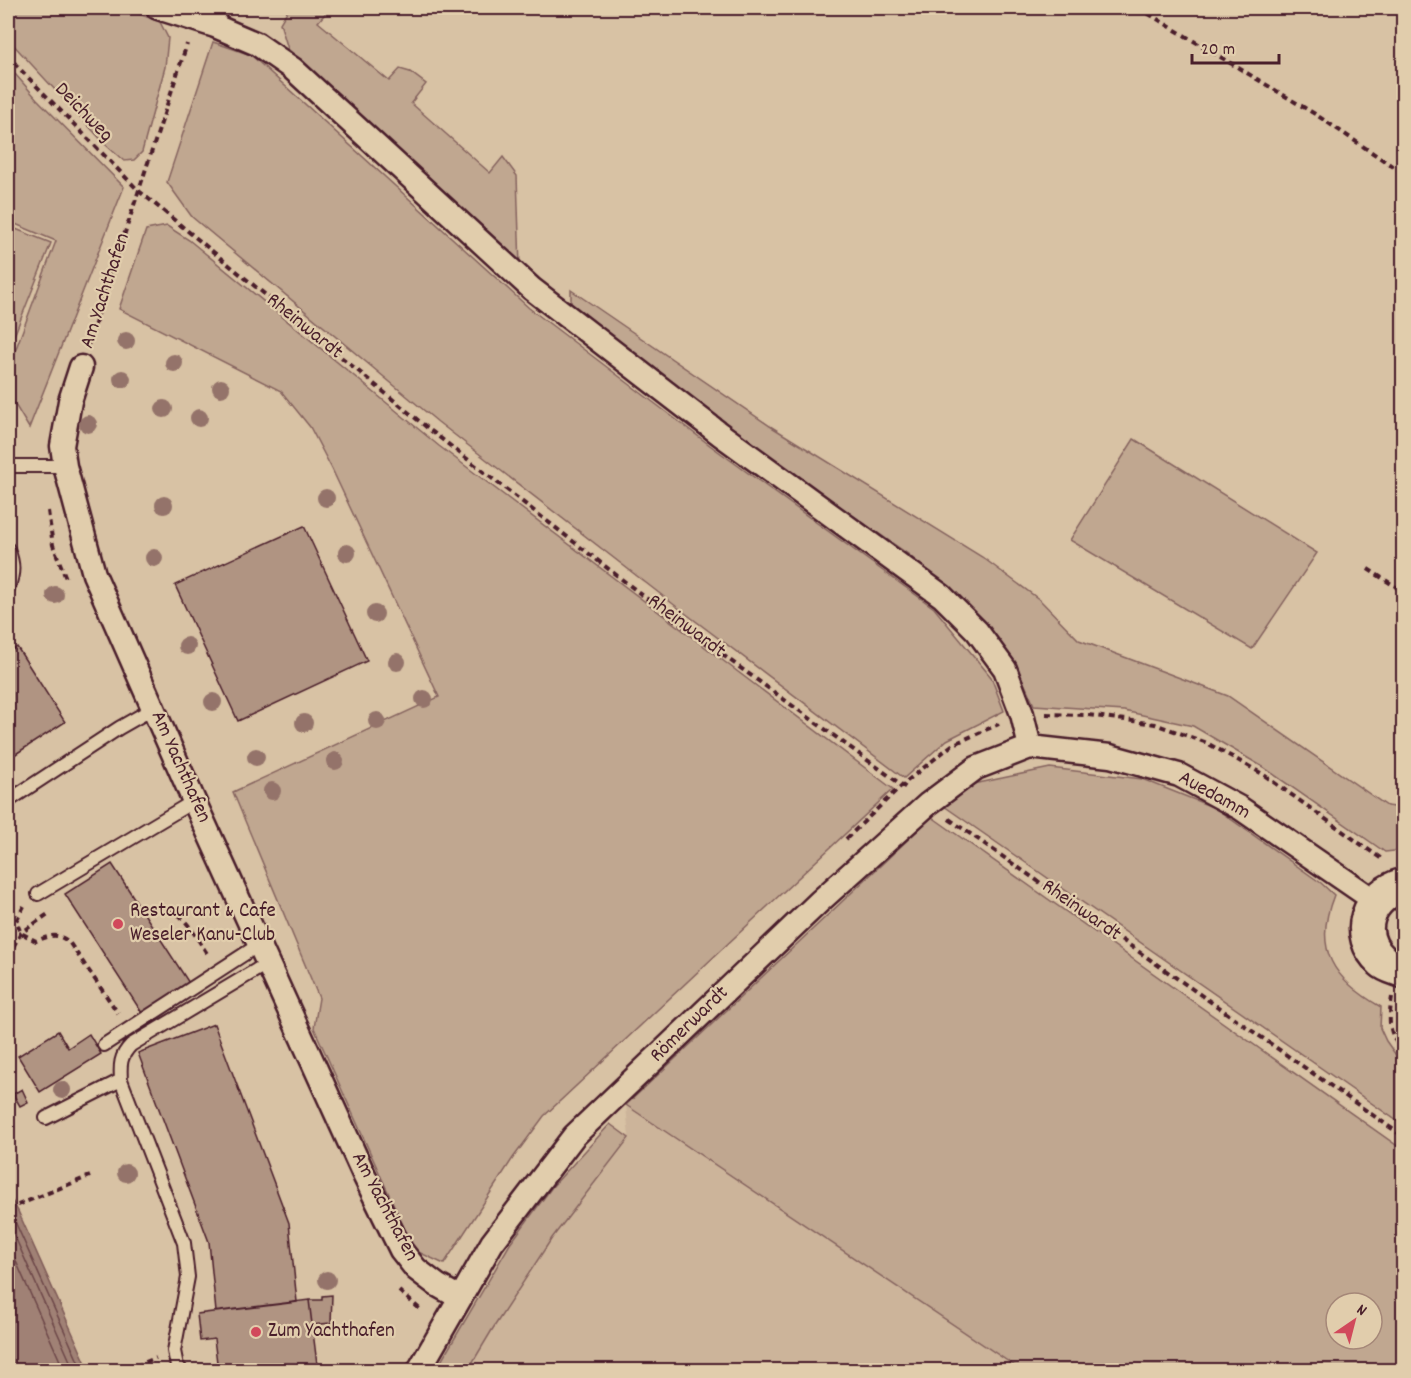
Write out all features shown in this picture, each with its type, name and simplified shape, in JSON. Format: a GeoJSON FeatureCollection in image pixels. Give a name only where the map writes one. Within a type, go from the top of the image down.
{"type":"FeatureCollection","features":[{"type":"Feature","properties":{"kind":"street"},"geometry":{"type":"LineString","coordinates":[[158,8],[210,18],[257,44],[294,69],[532,289],[720,434],[942,596],[977,631],[1005,669],[1022,714],[1030,747]]}},
{"type":"Feature","properties":{"kind":"street","name":"Am Yachthafen"},"geometry":{"type":"LineString","coordinates":[[81,367],[70,401],[62,446],[65,466],[94,574],[194,801],[365,1177],[401,1250],[436,1285],[460,1298]]}},
{"type":"Feature","properties":{"kind":"street","name":"Römerwardt"},"geometry":{"type":"LineString","coordinates":[[419,1371],[492,1243],[574,1136],[820,902],[928,804],[976,768],[1030,747]]}},
{"type":"Feature","properties":{"kind":"street","name":"Auedamm"},"geometry":{"type":"LineString","coordinates":[[1030,747],[1110,756],[1179,775],[1240,808],[1375,901]]}},
{"type":"Feature","properties":{"kind":"street"},"geometry":{"type":"LineString","coordinates":[[1399,872],[1390,889],[1375,901],[1366,922],[1369,945],[1399,981]]}},
{"type":"Feature","properties":{"kind":"lane"},"geometry":{"type":"LineString","coordinates":[[8,468],[65,466]]}},
{"type":"Feature","properties":{"kind":"lane"},"geometry":{"type":"LineString","coordinates":[[8,549],[14,562],[13,577],[8,588]]}},
{"type":"Feature","properties":{"kind":"lane"},"geometry":{"type":"LineString","coordinates":[[8,801],[119,728],[154,708]]}},
{"type":"Feature","properties":{"kind":"lane"},"geometry":{"type":"LineString","coordinates":[[38,894],[194,801]]}},
{"type":"Feature","properties":{"kind":"lane"},"geometry":{"type":"LineString","coordinates":[[104,1045],[218,971],[264,953]]}},
{"type":"Feature","properties":{"kind":"lane"},"geometry":{"type":"LineString","coordinates":[[181,1371],[177,1366],[174,1351],[188,1277],[184,1243],[121,1080],[120,1064],[124,1053],[131,1045],[264,953]]}},
{"type":"Feature","properties":{"kind":"lane"},"geometry":{"type":"LineString","coordinates":[[46,1118],[121,1080]]}},
{"type":"Feature","properties":{"kind":"path"},"geometry":{"type":"LineString","coordinates":[[1139,8],[1315,114],[1404,174]]}},
{"type":"Feature","properties":{"kind":"path"},"geometry":{"type":"LineString","coordinates":[[139,191],[210,18]]}},
{"type":"Feature","properties":{"kind":"path","name":"Deichweg"},"geometry":{"type":"LineString","coordinates":[[8,54],[139,191]]}},
{"type":"Feature","properties":{"kind":"path","name":"Am Yachthafen"},"geometry":{"type":"LineString","coordinates":[[81,367],[139,191]]}},
{"type":"Feature","properties":{"kind":"path","name":"Rheinwardt"},"geometry":{"type":"LineString","coordinates":[[139,191],[439,437],[669,616],[928,804],[1404,1137]]}},
{"type":"Feature","properties":{"kind":"path"},"geometry":{"type":"LineString","coordinates":[[1368,569],[1404,592]]}},
{"type":"Feature","properties":{"kind":"path"},"geometry":{"type":"LineString","coordinates":[[846,840],[902,785],[952,745],[1022,714],[1088,714],[1155,724],[1207,743],[1261,773],[1399,872]]}},
{"type":"Feature","properties":{"kind":"path"},"geometry":{"type":"LineString","coordinates":[[38,894],[27,901],[19,912],[16,921],[21,933],[36,941],[61,936],[69,942],[129,1028]]}},
{"type":"Feature","properties":{"kind":"path"},"geometry":{"type":"LineString","coordinates":[[149,908],[157,905],[178,914],[189,926],[218,971]]}},
{"type":"Feature","properties":{"kind":"path"},"geometry":{"type":"LineString","coordinates":[[8,956],[21,933]]}},
{"type":"Feature","properties":{"kind":"path"},"geometry":{"type":"LineString","coordinates":[[1399,981],[1390,1014],[1392,1038],[1404,1053]]}},
{"type":"Feature","properties":{"kind":"path"},"geometry":{"type":"LineString","coordinates":[[8,1209],[90,1176]]}},
{"type":"Feature","properties":{"kind":"path"},"geometry":{"type":"LineString","coordinates":[[126,1371],[165,1354]]}},
{"type":"Feature","properties":{"kind":"path"},"geometry":{"type":"LineString","coordinates":[[8,1355],[14,1371]]}},
{"type":"Feature","properties":{"kind":"shaded area"},"geometry":{"type":"Polygon","coordinates":[[[8,8],[124,8],[160,22],[168,38],[165,67],[142,152],[134,160],[124,161],[107,146],[8,39],[8,8]]]}},
{"type":"Feature","properties":{"kind":"shaded area"},"geometry":{"type":"Polygon","coordinates":[[[289,8],[330,8],[318,22],[389,81],[400,69],[410,72],[426,84],[411,103],[490,173],[503,157],[517,176],[520,267],[333,96],[314,72],[288,49],[280,23],[289,8]]]}},
{"type":"Feature","properties":{"kind":"shaded area"},"geometry":{"type":"Polygon","coordinates":[[[213,42],[251,55],[529,308],[711,446],[934,608],[991,677],[1004,711],[947,740],[904,778],[677,607],[438,422],[192,217],[167,182],[213,42]]]}},
{"type":"Feature","properties":{"kind":"shaded area"},"geometry":{"type":"Polygon","coordinates":[[[8,66],[37,99],[124,187],[29,428],[8,393],[8,370],[56,241],[8,221],[8,66]]]}},
{"type":"Feature","properties":{"kind":"shaded area"},"geometry":{"type":"Polygon","coordinates":[[[8,226],[51,243],[8,351],[8,226]]]}},
{"type":"Feature","properties":{"kind":"shaded area"},"geometry":{"type":"Polygon","coordinates":[[[167,226],[189,240],[439,446],[893,789],[544,1116],[513,1158],[444,1264],[414,1250],[314,1028],[319,998],[233,792],[439,697],[332,469],[310,427],[281,391],[119,309],[146,230],[167,226]]]}},
{"type":"Feature","properties":{"kind":"shaded area"},"geometry":{"type":"Polygon","coordinates":[[[571,290],[770,426],[982,557],[1040,600],[1079,640],[1228,696],[1387,806],[1403,808],[1403,850],[1385,852],[1263,767],[1193,726],[1124,711],[1034,705],[1022,678],[987,624],[908,554],[779,464],[571,308],[571,290]]]}},
{"type":"Feature","properties":{"kind":"shaded area"},"geometry":{"type":"Polygon","coordinates":[[[1134,439],[1317,553],[1252,649],[1070,540],[1134,439]]]}},
{"type":"Feature","properties":{"kind":"shaded area"},"geometry":{"type":"Polygon","coordinates":[[[1050,768],[1142,779],[1215,808],[1321,883],[1334,895],[1325,932],[1327,947],[1340,974],[1351,986],[1381,1007],[1380,1028],[1403,1065],[1403,1125],[944,806],[974,784],[1050,768]]]}},
{"type":"Feature","properties":{"kind":"shaded area"},"geometry":{"type":"Polygon","coordinates":[[[932,817],[1403,1150],[1403,1370],[1021,1370],[626,1105],[932,817]]]}},
{"type":"Feature","properties":{"kind":"shaded area"},"geometry":{"type":"Polygon","coordinates":[[[626,1105],[1021,1370],[468,1370],[552,1238],[629,1138],[626,1105]]]}},
{"type":"Feature","properties":{"kind":"shaded area"},"geometry":{"type":"Polygon","coordinates":[[[610,1124],[629,1138],[552,1238],[468,1370],[436,1370],[510,1244],[552,1187],[610,1124]]]}},
{"type":"Feature","properties":{"kind":"water"},"geometry":{"type":"Polygon","coordinates":[[[8,1194],[18,1211],[89,1370],[8,1370],[8,1194]]]}},
{"type":"Feature","properties":{"kind":"building"},"geometry":{"type":"Polygon","coordinates":[[[304,526],[367,661],[238,721],[175,585],[304,526]]]}},
{"type":"Feature","properties":{"kind":"building"},"geometry":{"type":"Polygon","coordinates":[[[17,647],[65,722],[8,759],[8,653],[17,647]]]}},
{"type":"Feature","properties":{"kind":"building","name":"Restaurant & Cafe Weseler Kanu-Club"},"geometry":{"type":"Polygon","coordinates":[[[112,864],[189,983],[142,1013],[65,894],[112,864]]]}},
{"type":"Feature","properties":{"kind":"building"},"geometry":{"type":"Polygon","coordinates":[[[214,1024],[289,1223],[297,1302],[216,1312],[209,1242],[138,1053],[214,1024]]]}},
{"type":"Feature","properties":{"kind":"building"},"geometry":{"type":"Polygon","coordinates":[[[58,1031],[68,1048],[89,1034],[101,1054],[40,1092],[18,1056],[58,1031]]]}},
{"type":"Feature","properties":{"kind":"building"},"geometry":{"type":"Polygon","coordinates":[[[22,1089],[28,1102],[20,1106],[13,1094],[22,1089]]]}},
{"type":"Feature","properties":{"kind":"building"},"geometry":{"type":"Polygon","coordinates":[[[332,1295],[331,1323],[312,1325],[309,1300],[322,1300],[322,1296],[332,1295]]]}},
{"type":"Feature","properties":{"kind":"building","name":"Zum Yachthafen"},"geometry":{"type":"Polygon","coordinates":[[[309,1300],[317,1364],[262,1370],[218,1370],[214,1339],[200,1341],[197,1314],[309,1300]]]}},
{"type":"Feature","properties":{"kind":"place","name":"Restaurant & Cafe Weseler Kanu-Club"},"geometry":{"type":"Point","coordinates":[118,924]}},
{"type":"Feature","properties":{"kind":"place","name":"Zum Yachthafen"},"geometry":{"type":"Point","coordinates":[256,1332]}}]}
